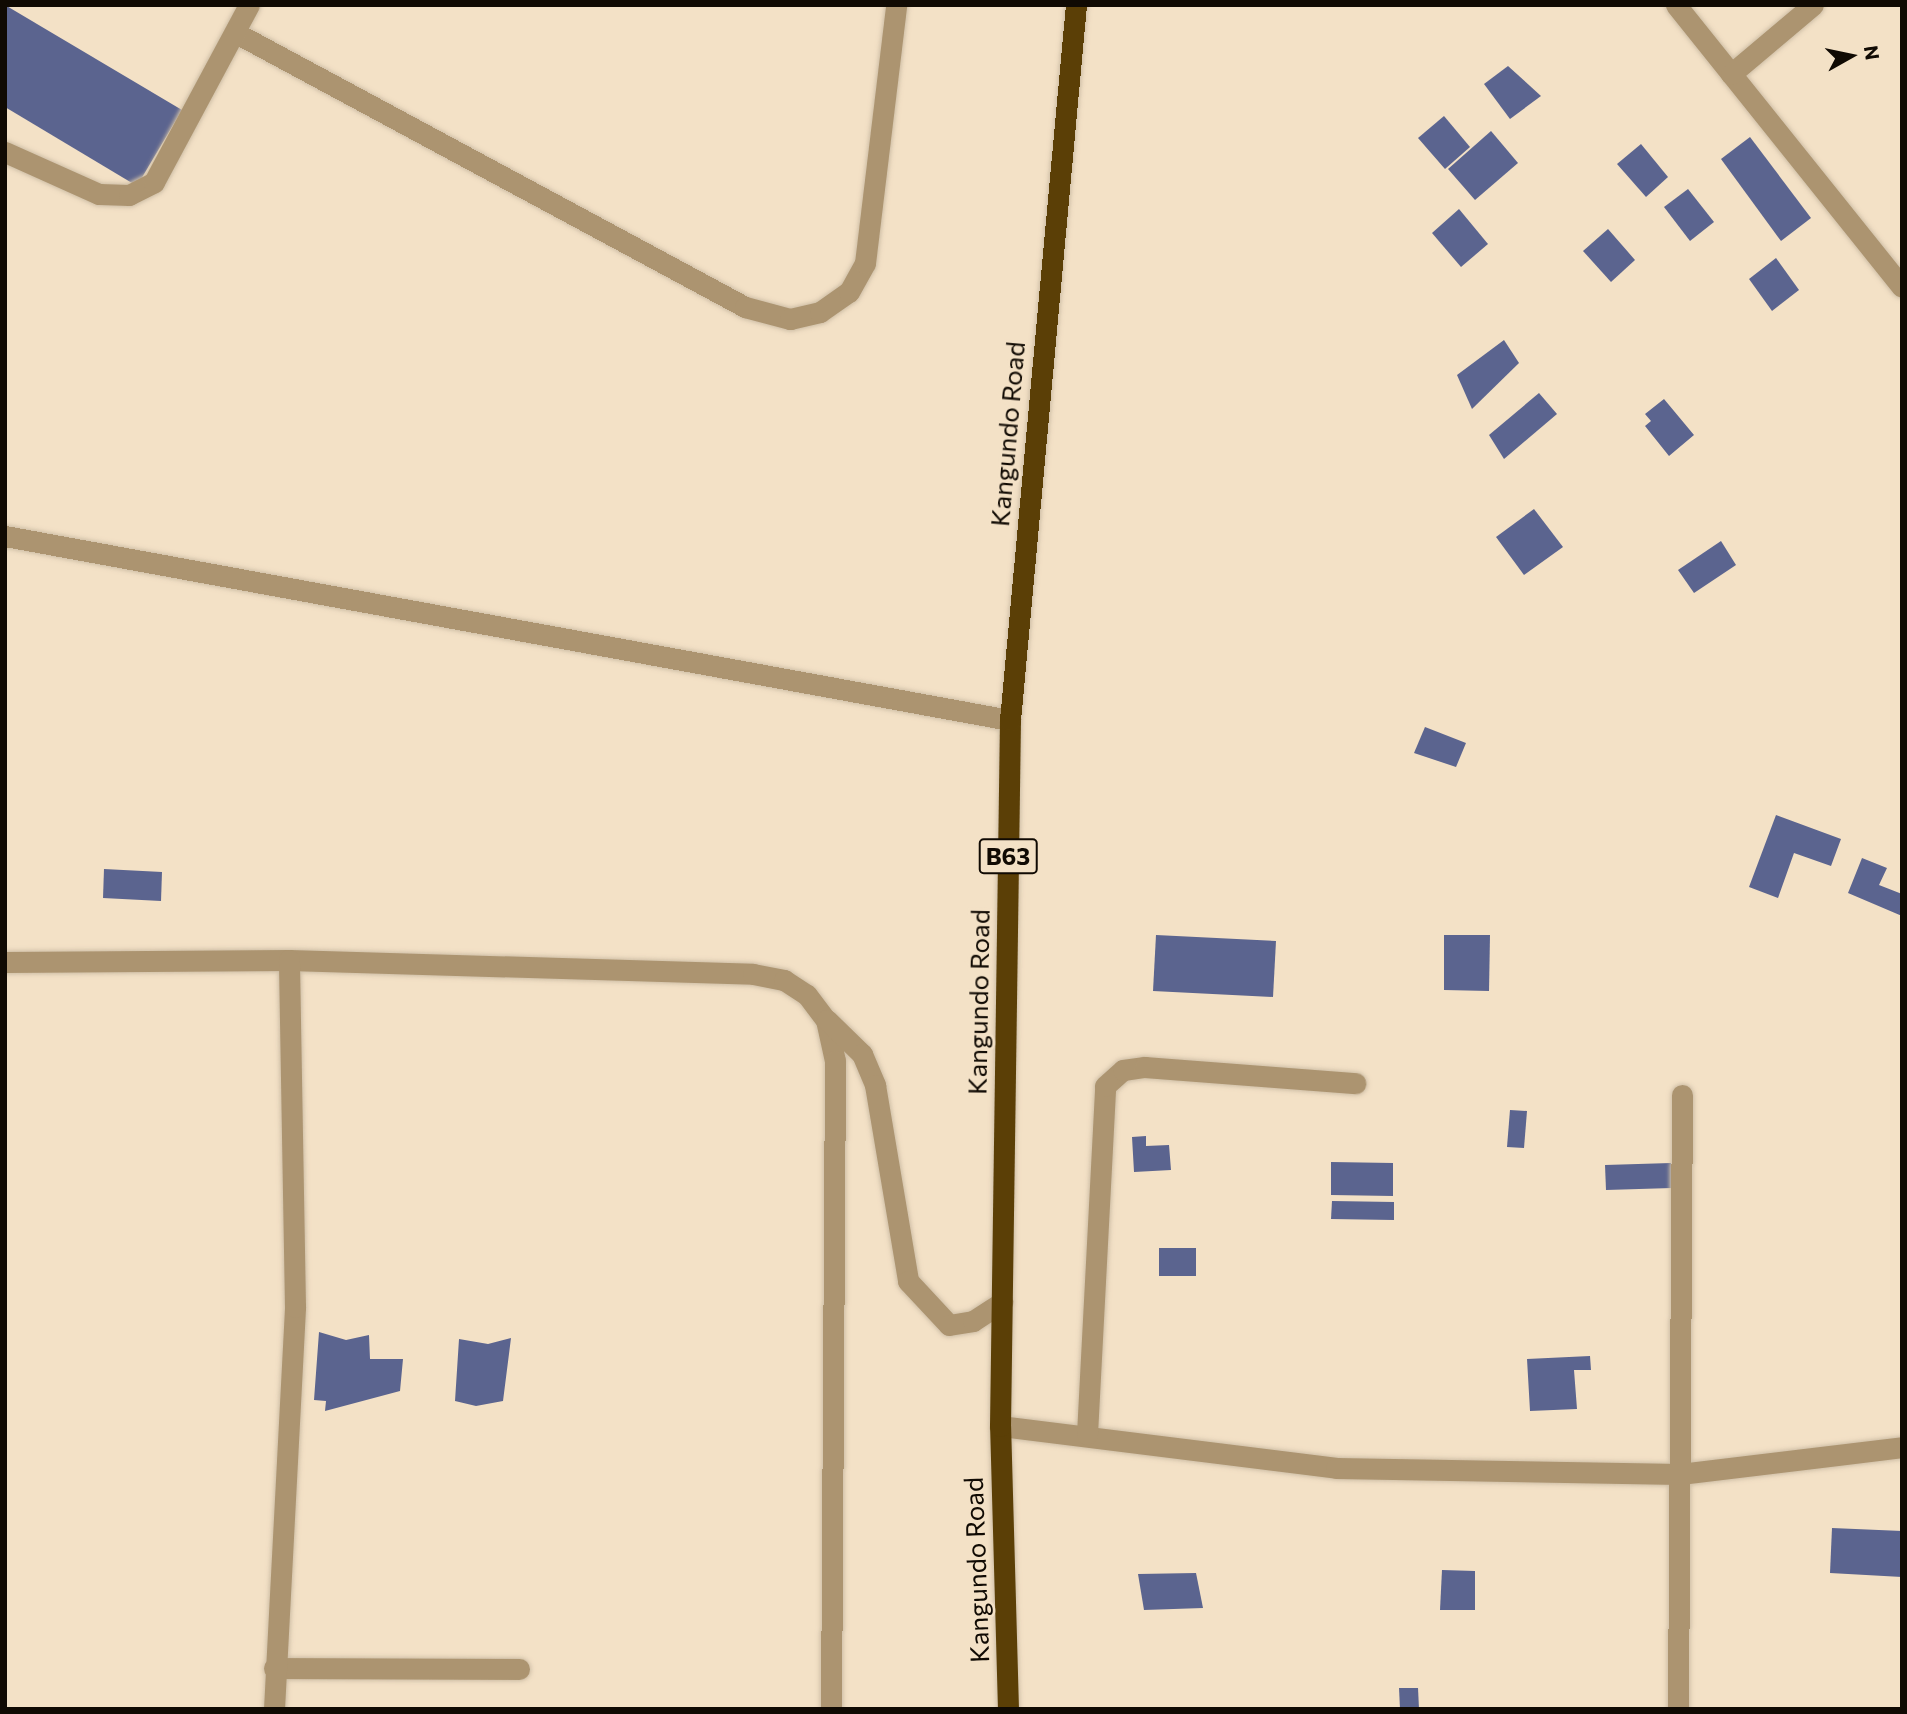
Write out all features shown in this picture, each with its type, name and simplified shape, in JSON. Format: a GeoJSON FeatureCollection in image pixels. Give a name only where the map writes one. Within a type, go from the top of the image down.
{"type":"FeatureCollection","features":[{"type":"Feature","properties":{"kind":"highway","name":"Kangundo Road"},"geometry":{"type":"LineString","coordinates":[[1008,1709],[1000,1426],[1010,720],[1076,5]]}},
{"type":"Feature","properties":{"kind":"street"},"geometry":{"type":"LineString","coordinates":[[5,152],[99,194],[129,195],[154,182],[238,34],[248,5]]}},
{"type":"Feature","properties":{"kind":"street"},"geometry":{"type":"LineString","coordinates":[[238,34],[745,307],[790,319],[820,312],[849,292],[865,263],[897,5]]}},
{"type":"Feature","properties":{"kind":"street"},"geometry":{"type":"LineString","coordinates":[[1676,5],[1902,287]]}},
{"type":"Feature","properties":{"kind":"street"},"geometry":{"type":"LineString","coordinates":[[1731,74],[1814,5]]}},
{"type":"Feature","properties":{"kind":"street"},"geometry":{"type":"LineString","coordinates":[[5,536],[1010,720]]}},
{"type":"Feature","properties":{"kind":"street"},"geometry":{"type":"LineString","coordinates":[[5,962],[289,960],[753,974],[784,979],[807,995],[826,1020],[862,1054],[875,1085],[908,1281],[949,1325],[973,1321],[1002,1302]]}},
{"type":"Feature","properties":{"kind":"street"},"geometry":{"type":"LineString","coordinates":[[274,1709],[274,1668],[295,1307],[289,960]]}},
{"type":"Feature","properties":{"kind":"street"},"geometry":{"type":"LineString","coordinates":[[826,1020],[835,1061],[831,1709]]}},
{"type":"Feature","properties":{"kind":"street"},"geometry":{"type":"LineString","coordinates":[[1087,1434],[1105,1086],[1123,1070],[1145,1067],[1355,1083]]}},
{"type":"Feature","properties":{"kind":"street"},"geometry":{"type":"LineString","coordinates":[[1678,1709],[1682,1095]]}},
{"type":"Feature","properties":{"kind":"street"},"geometry":{"type":"LineString","coordinates":[[1000,1426],[1087,1434],[1336,1468],[1680,1474],[1902,1447]]}},
{"type":"Feature","properties":{"kind":"street"},"geometry":{"type":"LineString","coordinates":[[274,1668],[519,1669]]}},
{"type":"Feature","properties":{"kind":"building"},"geometry":{"type":"Polygon","coordinates":[[[5,5],[182,110],[137,186],[5,107],[5,5]]]}},
{"type":"Feature","properties":{"kind":"building"},"geometry":{"type":"Polygon","coordinates":[[[1508,66],[1541,96],[1510,119],[1484,84],[1508,66]]]}},
{"type":"Feature","properties":{"kind":"building"},"geometry":{"type":"Polygon","coordinates":[[[1444,116],[1470,147],[1445,169],[1418,138],[1444,116]]]}},
{"type":"Feature","properties":{"kind":"building"},"geometry":{"type":"Polygon","coordinates":[[[1491,131],[1518,163],[1475,200],[1448,169],[1491,131]]]}},
{"type":"Feature","properties":{"kind":"building"},"geometry":{"type":"Polygon","coordinates":[[[1750,137],[1811,218],[1781,241],[1721,159],[1750,137]]]}},
{"type":"Feature","properties":{"kind":"building"},"geometry":{"type":"Polygon","coordinates":[[[1641,144],[1668,177],[1646,197],[1617,164],[1641,144]]]}},
{"type":"Feature","properties":{"kind":"building"},"geometry":{"type":"Polygon","coordinates":[[[1688,189],[1714,222],[1690,241],[1664,207],[1688,189]]]}},
{"type":"Feature","properties":{"kind":"building"},"geometry":{"type":"Polygon","coordinates":[[[1459,209],[1488,244],[1461,267],[1432,233],[1459,209]]]}},
{"type":"Feature","properties":{"kind":"building"},"geometry":{"type":"Polygon","coordinates":[[[1608,229],[1635,260],[1611,282],[1583,251],[1608,229]]]}},
{"type":"Feature","properties":{"kind":"building"},"geometry":{"type":"Polygon","coordinates":[[[1776,258],[1799,290],[1772,311],[1749,279],[1776,258]]]}},
{"type":"Feature","properties":{"kind":"building"},"geometry":{"type":"Polygon","coordinates":[[[1504,340],[1519,363],[1472,409],[1457,375],[1504,340]]]}},
{"type":"Feature","properties":{"kind":"building"},"geometry":{"type":"Polygon","coordinates":[[[1539,393],[1557,414],[1504,459],[1489,435],[1539,393]]]}},
{"type":"Feature","properties":{"kind":"building"},"geometry":{"type":"Polygon","coordinates":[[[1664,399],[1694,435],[1669,456],[1645,426],[1651,421],[1645,414],[1664,399]]]}},
{"type":"Feature","properties":{"kind":"building"},"geometry":{"type":"Polygon","coordinates":[[[1534,509],[1563,547],[1524,575],[1496,537],[1534,509]]]}},
{"type":"Feature","properties":{"kind":"building"},"geometry":{"type":"Polygon","coordinates":[[[1721,541],[1736,565],[1694,593],[1678,570],[1721,541]]]}},
{"type":"Feature","properties":{"kind":"building"},"geometry":{"type":"Polygon","coordinates":[[[1425,727],[1466,743],[1456,767],[1414,753],[1425,727]]]}},
{"type":"Feature","properties":{"kind":"building"},"geometry":{"type":"Polygon","coordinates":[[[1776,815],[1841,839],[1831,866],[1794,853],[1778,898],[1749,887],[1776,815]]]}},
{"type":"Feature","properties":{"kind":"building"},"geometry":{"type":"Polygon","coordinates":[[[1862,858],[1887,868],[1879,885],[1902,894],[1902,916],[1848,893],[1862,858]]]}},
{"type":"Feature","properties":{"kind":"building"},"geometry":{"type":"Polygon","coordinates":[[[104,869],[162,872],[161,901],[103,898],[104,869]]]}},
{"type":"Feature","properties":{"kind":"building"},"geometry":{"type":"Polygon","coordinates":[[[1156,935],[1276,941],[1273,997],[1153,991],[1156,935]]]}},
{"type":"Feature","properties":{"kind":"building"},"geometry":{"type":"Polygon","coordinates":[[[1444,935],[1490,935],[1489,991],[1444,990],[1444,935]]]}},
{"type":"Feature","properties":{"kind":"building"},"geometry":{"type":"Polygon","coordinates":[[[1510,1110],[1527,1111],[1524,1148],[1507,1147],[1510,1110]]]}},
{"type":"Feature","properties":{"kind":"building"},"geometry":{"type":"Polygon","coordinates":[[[1146,1136],[1146,1146],[1169,1145],[1171,1170],[1134,1172],[1132,1137],[1146,1136]]]}},
{"type":"Feature","properties":{"kind":"building"},"geometry":{"type":"Polygon","coordinates":[[[1331,1162],[1393,1163],[1393,1196],[1331,1195],[1331,1162]]]}},
{"type":"Feature","properties":{"kind":"building"},"geometry":{"type":"Polygon","coordinates":[[[1671,1163],[1672,1188],[1606,1190],[1605,1165],[1671,1163]]]}},
{"type":"Feature","properties":{"kind":"building"},"geometry":{"type":"Polygon","coordinates":[[[1332,1201],[1394,1202],[1394,1220],[1331,1219],[1332,1201]]]}},
{"type":"Feature","properties":{"kind":"building"},"geometry":{"type":"Polygon","coordinates":[[[1159,1248],[1196,1248],[1196,1276],[1159,1276],[1159,1248]]]}},
{"type":"Feature","properties":{"kind":"building"},"geometry":{"type":"Polygon","coordinates":[[[319,1332],[346,1340],[369,1335],[370,1359],[403,1359],[400,1391],[325,1411],[326,1401],[314,1400],[319,1332]]]}},
{"type":"Feature","properties":{"kind":"building"},"geometry":{"type":"Polygon","coordinates":[[[511,1338],[503,1401],[476,1406],[455,1401],[459,1339],[488,1344],[511,1338]]]}},
{"type":"Feature","properties":{"kind":"building"},"geometry":{"type":"Polygon","coordinates":[[[1590,1356],[1591,1370],[1574,1370],[1577,1409],[1530,1411],[1527,1359],[1590,1356]]]}},
{"type":"Feature","properties":{"kind":"building"},"geometry":{"type":"Polygon","coordinates":[[[1832,1528],[1902,1531],[1902,1577],[1830,1573],[1832,1528]]]}},
{"type":"Feature","properties":{"kind":"building"},"geometry":{"type":"Polygon","coordinates":[[[1442,1570],[1475,1571],[1475,1610],[1440,1610],[1442,1570]]]}},
{"type":"Feature","properties":{"kind":"building"},"geometry":{"type":"Polygon","coordinates":[[[1196,1573],[1203,1608],[1144,1610],[1138,1574],[1196,1573]]]}},
{"type":"Feature","properties":{"kind":"building"},"geometry":{"type":"Polygon","coordinates":[[[1399,1688],[1418,1688],[1419,1709],[1400,1709],[1399,1688]]]}}]}
